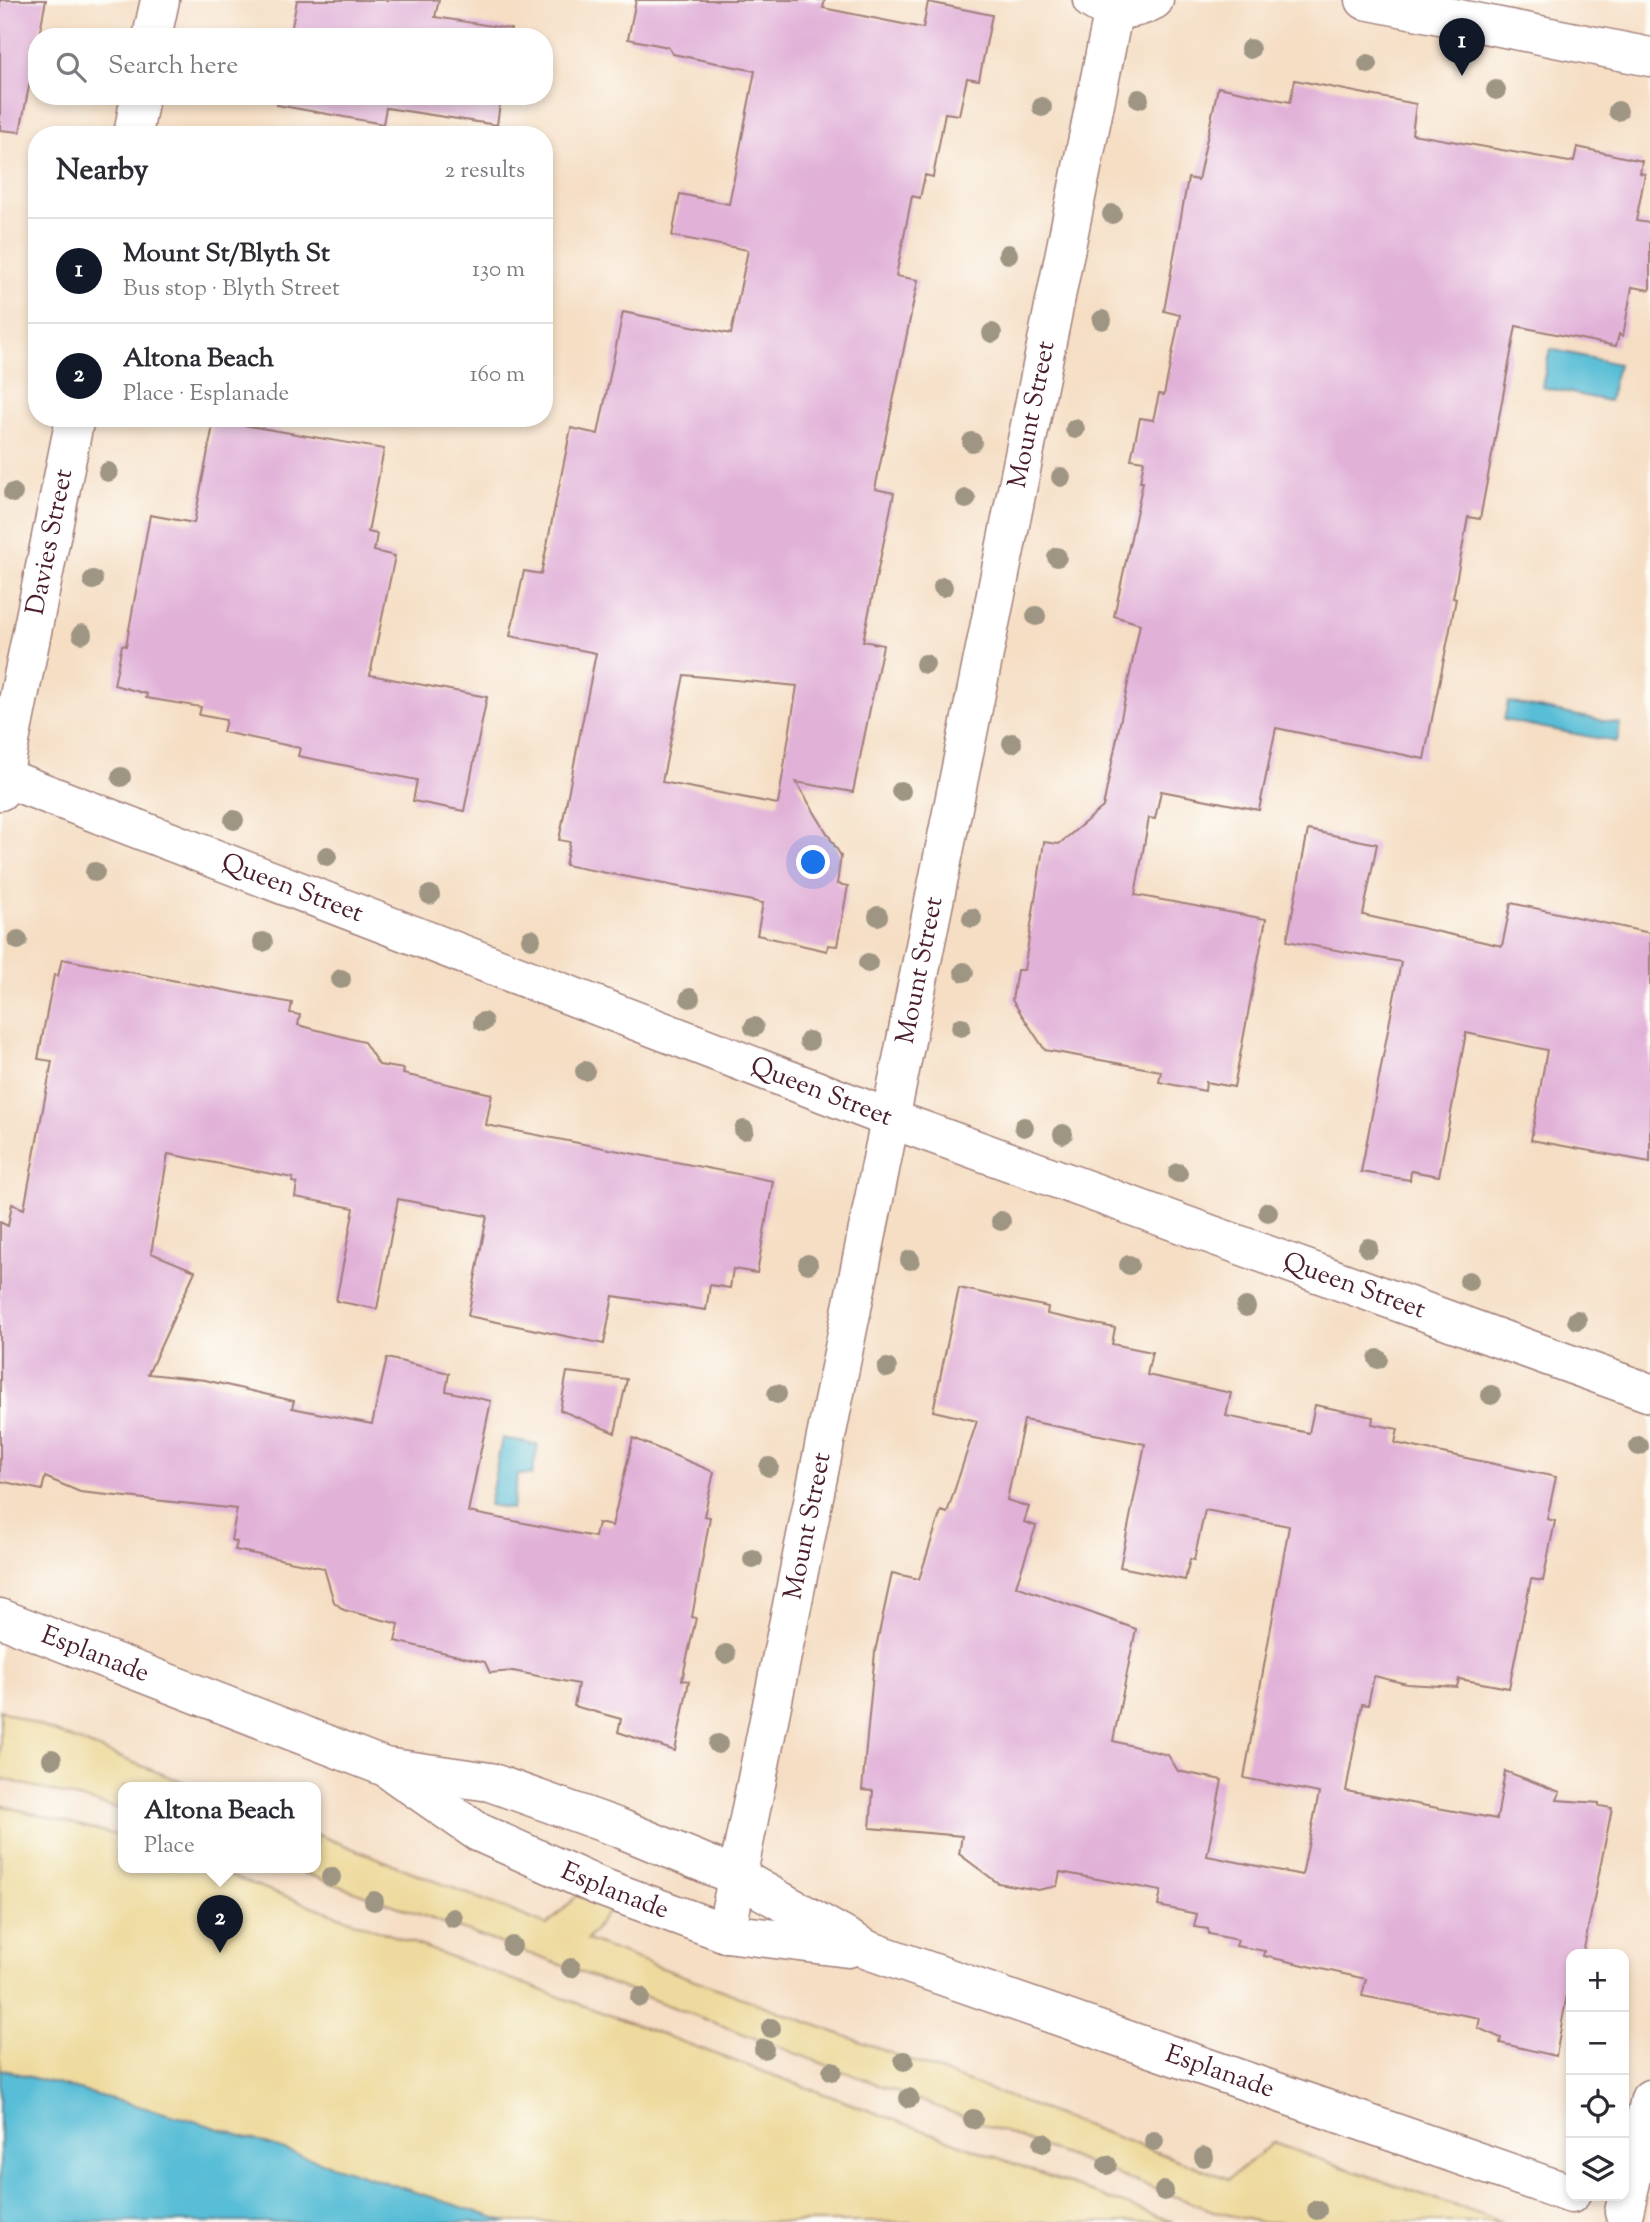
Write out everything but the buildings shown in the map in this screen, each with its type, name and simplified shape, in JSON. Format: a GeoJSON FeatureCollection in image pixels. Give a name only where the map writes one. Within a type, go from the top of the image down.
{"type":"FeatureCollection","features":[{"type":"Feature","properties":{"kind":"street"},"geometry":{"type":"LineString","coordinates":[[154,28],[160,0]]}},
{"type":"Feature","properties":{"kind":"street"},"geometry":{"type":"LineString","coordinates":[[1103,4],[1134,8],[1154,0]]}},
{"type":"Feature","properties":{"kind":"street"},"geometry":{"type":"LineString","coordinates":[[1365,0],[1650,57]]}},
{"type":"Feature","properties":{"kind":"street","name":"Mount Street"},"geometry":{"type":"LineString","coordinates":[[726,1933],[891,1119],[1103,4]]}},
{"type":"Feature","properties":{"kind":"street"},"geometry":{"type":"LineString","coordinates":[[134,126],[138,105]]}},
{"type":"Feature","properties":{"kind":"street","name":"Davies Street"},"geometry":{"type":"LineString","coordinates":[[1,781],[73,427]]}},
{"type":"Feature","properties":{"kind":"street","name":"Queen Street"},"geometry":{"type":"LineString","coordinates":[[1,781],[891,1119],[1650,1393]]}},
{"type":"Feature","properties":{"kind":"street","name":"Esplanade"},"geometry":{"type":"LineString","coordinates":[[0,1618],[385,1767],[490,1782],[619,1828],[738,1877],[868,1950],[1566,2192]]}},
{"type":"Feature","properties":{"kind":"street","name":"Esplanade"},"geometry":{"type":"LineString","coordinates":[[385,1767],[478,1832],[598,1886],[726,1933],[868,1950]]}},
{"type":"Feature","properties":{"kind":"street"},"geometry":{"type":"LineString","coordinates":[[1637,2217],[1650,2099]]}},
{"type":"Feature","properties":{"kind":"street","name":"Esplanade"},"geometry":{"type":"LineString","coordinates":[[1591,2201],[1637,2217]]}},
{"type":"Feature","properties":{"kind":"sand"},"geometry":{"type":"Polygon","coordinates":[[[0,1710],[182,1782],[118,1782],[118,1808],[0,1778],[0,1710]]]}},
{"type":"Feature","properties":{"kind":"sand"},"geometry":{"type":"Polygon","coordinates":[[[0,1805],[118,1835],[118,1873],[222,1873],[1173,2222],[508,2222],[201,2123],[0,2069],[0,1805]]]}},
{"type":"Feature","properties":{"kind":"sand"},"geometry":{"type":"Polygon","coordinates":[[[321,1836],[547,1925],[579,1894],[612,1907],[587,1940],[1229,2179],[1273,2143],[1502,2222],[1260,2222],[1216,2212],[572,1969],[304,1873],[321,1873],[321,1836]]]}},
{"type":"Feature","properties":{"kind":"water"},"geometry":{"type":"Polygon","coordinates":[[[1550,349],[1618,364],[1609,401],[1542,387],[1550,349]]]}},
{"type":"Feature","properties":{"kind":"water"},"geometry":{"type":"Polygon","coordinates":[[[1508,702],[1620,724],[1617,742],[1504,720],[1508,702]]]}},
{"type":"Feature","properties":{"kind":"water"},"geometry":{"type":"Polygon","coordinates":[[[502,1438],[538,1445],[532,1475],[518,1474],[512,1509],[489,1505],[502,1438]]]}},
{"type":"Feature","properties":{"kind":"water"},"geometry":{"type":"Polygon","coordinates":[[[0,2069],[201,2123],[508,2222],[0,2222],[0,2069]]]}},
{"type":"Feature","properties":{"kind":"place","name":"Mount St/Blyth St"},"geometry":{"type":"Point","coordinates":[1462,76]}},
{"type":"Feature","properties":{"kind":"place","name":"Altona Beach"},"geometry":{"type":"Point","coordinates":[220,1953]}}]}
